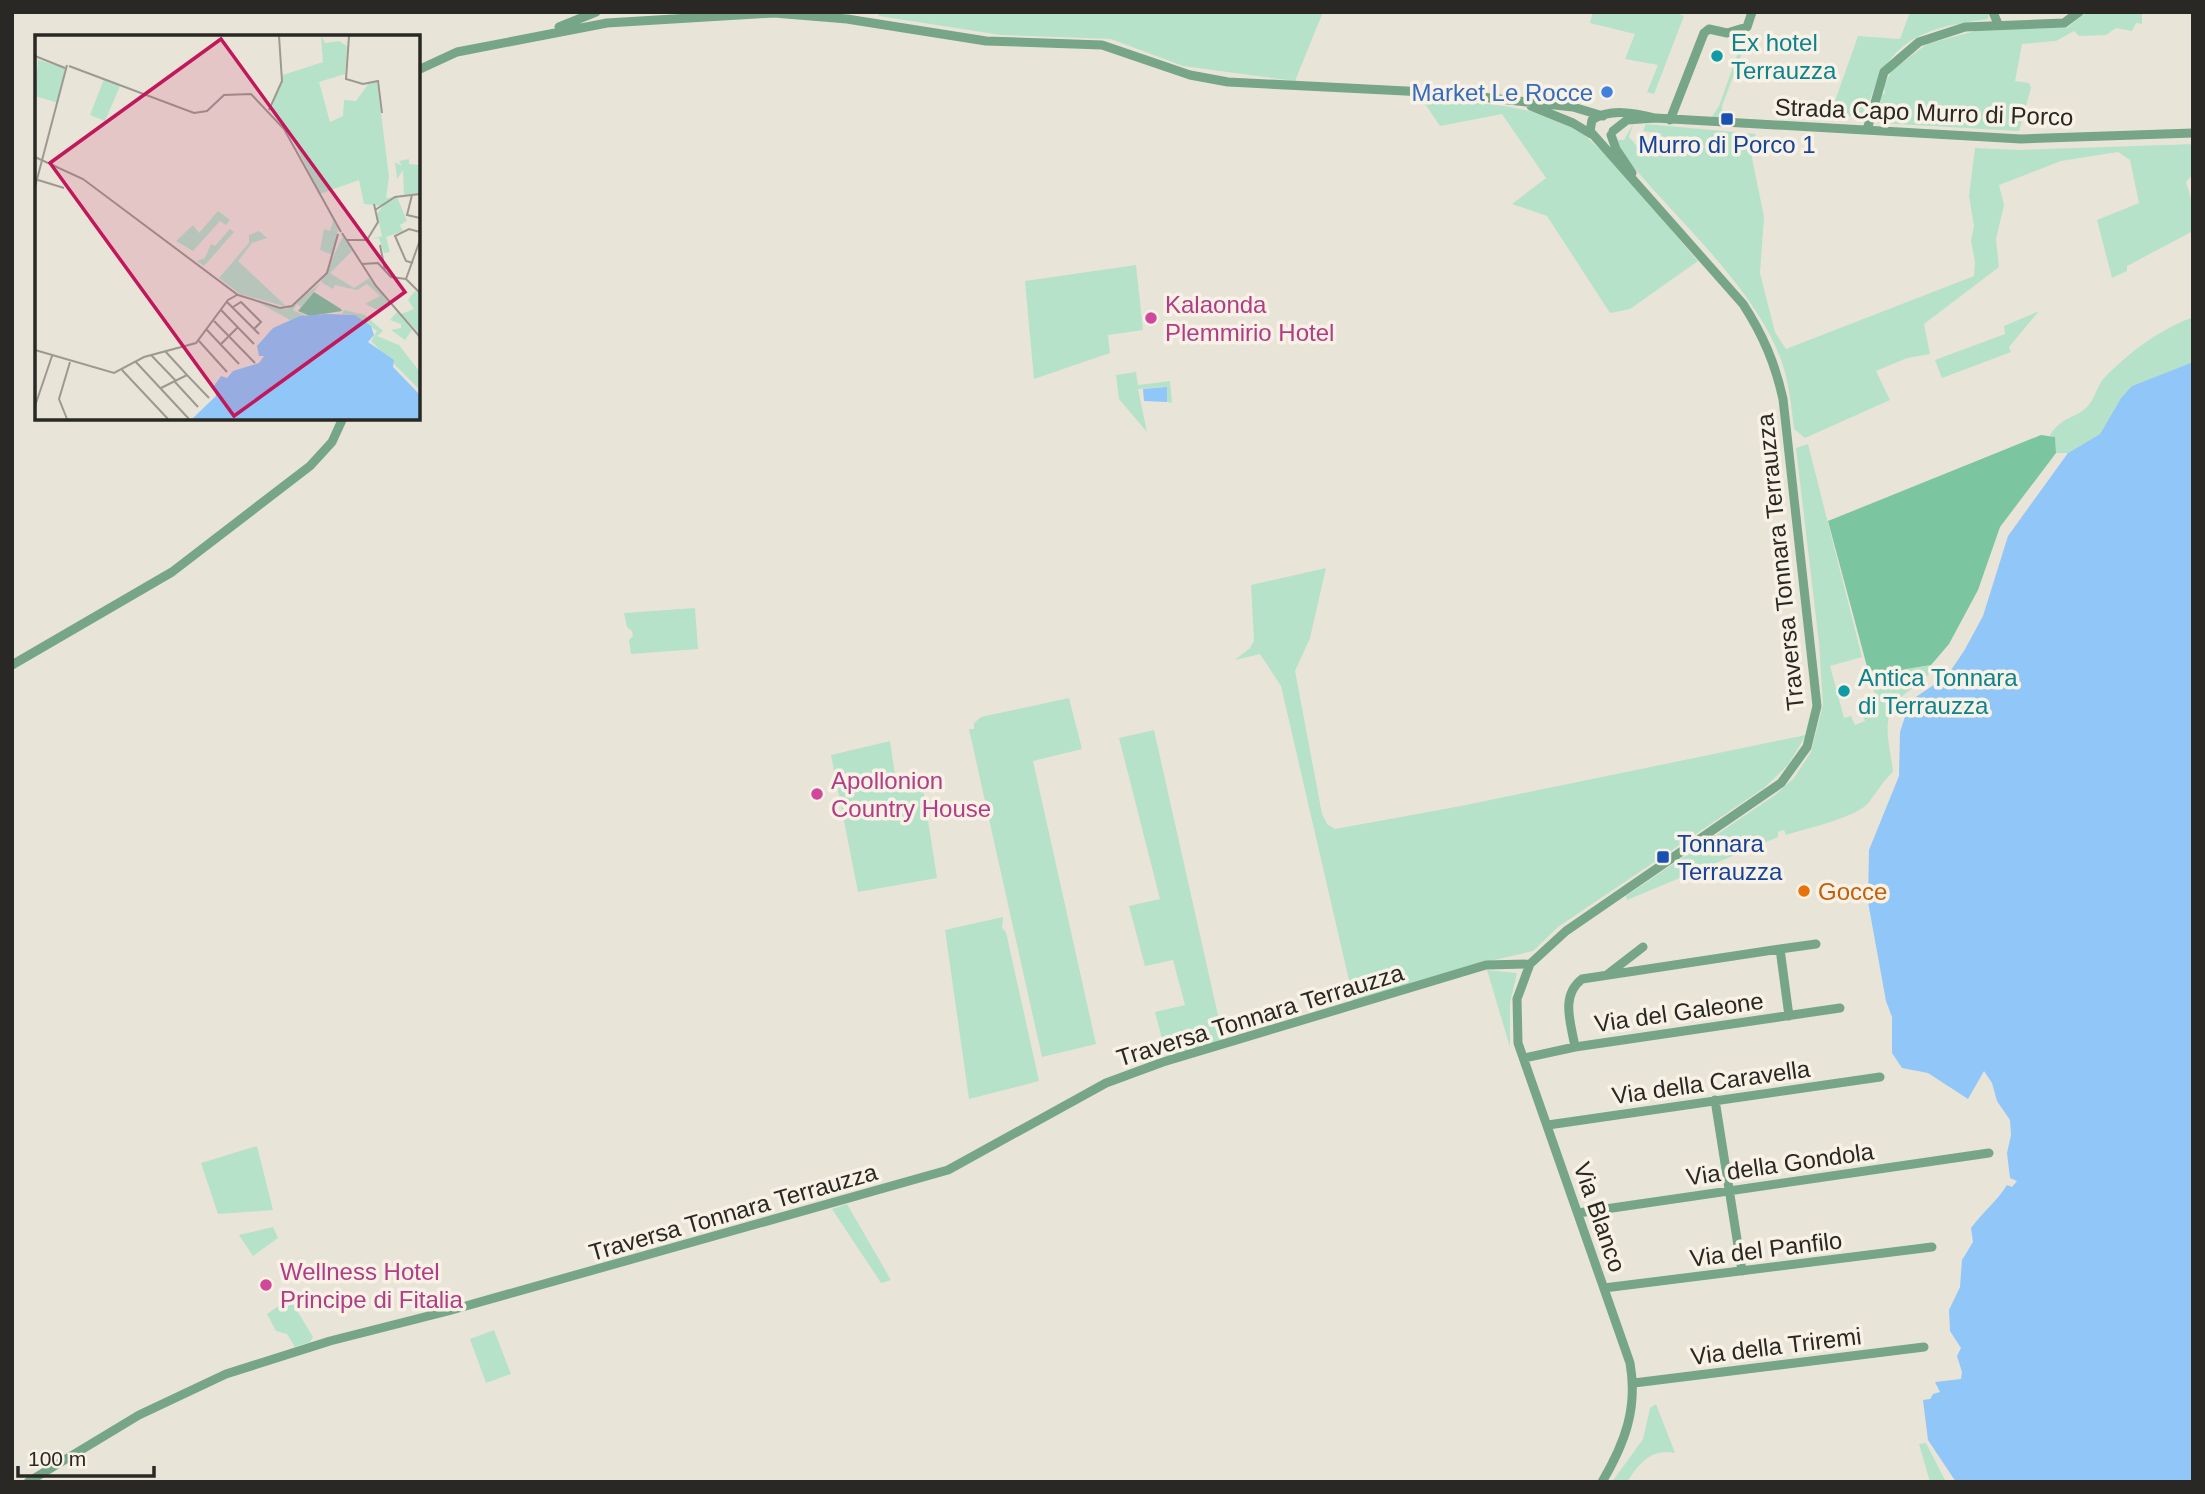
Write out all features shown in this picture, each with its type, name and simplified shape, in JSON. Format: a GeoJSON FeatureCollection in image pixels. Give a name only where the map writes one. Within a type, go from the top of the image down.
{"type":"FeatureCollection","features":[{"type":"Feature","properties":{"kind":"street"},"geometry":{"type":"LineString","coordinates":[[536,36],[596,12]]}},
{"type":"Feature","properties":{"kind":"street"},"geometry":{"type":"LineString","coordinates":[[603,12],[607,23]]}},
{"type":"Feature","properties":{"kind":"street"},"geometry":{"type":"LineString","coordinates":[[1670,120],[1704,33],[1709,29],[1736,33],[1747,26],[1752,12]]}},
{"type":"Feature","properties":{"kind":"street"},"geometry":{"type":"LineString","coordinates":[[1993,12],[1998,24]]}},
{"type":"Feature","properties":{"kind":"street"},"geometry":{"type":"LineString","coordinates":[[1867,130],[1879,83],[1898,57],[1931,36],[1965,27],[2064,23],[2079,12]]}},
{"type":"Feature","properties":{"kind":"street"},"geometry":{"type":"LineString","coordinates":[[420,69],[457,52],[607,23],[774,13],[837,18],[986,41],[1102,45],[1190,75],[1227,82],[1445,93],[1520,103],[1563,118],[1594,137],[1640,187]]}},
{"type":"Feature","properties":{"kind":"street","name":"Strada Capo Murro di Porco"},"geometry":{"type":"LineString","coordinates":[[1520,103],[1573,107],[1605,116],[1626,111],[1670,120],[2021,139],[2193,133]]}},
{"type":"Feature","properties":{"kind":"street"},"geometry":{"type":"LineString","coordinates":[[1594,137],[1590,127],[1592,120],[1605,116],[1612,121],[1616,149],[1640,187]]}},
{"type":"Feature","properties":{"kind":"street"},"geometry":{"type":"LineString","coordinates":[[1594,137],[1605,139],[1627,120],[1655,118]]}},
{"type":"Feature","properties":{"kind":"street","name":"Traversa Tonnara Terrauzza"},"geometry":{"type":"LineString","coordinates":[[28,1482],[139,1415],[226,1374],[330,1340],[448,1311],[948,1170],[1106,1083],[1163,1062],[1486,965],[1530,964],[1566,931],[1781,783],[1802,757],[1816,719],[1816,689],[1777,371],[1763,335],[1743,304],[1640,187]]}},
{"type":"Feature","properties":{"kind":"street"},"geometry":{"type":"LineString","coordinates":[[12,665],[173,572],[310,466],[331,442],[342,420]]}},
{"type":"Feature","properties":{"kind":"street"},"geometry":{"type":"LineString","coordinates":[[1575,1047],[1568,1005],[1571,991],[1582,979],[1816,944]]}},
{"type":"Feature","properties":{"kind":"street"},"geometry":{"type":"LineString","coordinates":[[1607,975],[1643,947]]}},
{"type":"Feature","properties":{"kind":"street"},"geometry":{"type":"LineString","coordinates":[[1780,949],[1789,1016]]}},
{"type":"Feature","properties":{"kind":"street","name":"Via Blanco"},"geometry":{"type":"LineString","coordinates":[[1530,964],[1520,984],[1516,1016],[1518,1043],[1630,1363],[1634,1383],[1629,1424],[1623,1444],[1602,1482]]}},
{"type":"Feature","properties":{"kind":"street","name":"Via del Galeone"},"geometry":{"type":"LineString","coordinates":[[1524,1058],[1575,1047],[1840,1008]]}},
{"type":"Feature","properties":{"kind":"street","name":"Via della Caravella"},"geometry":{"type":"LineString","coordinates":[[1548,1125],[1880,1077]]}},
{"type":"Feature","properties":{"kind":"street"},"geometry":{"type":"LineString","coordinates":[[1716,1100],[1742,1271]]}},
{"type":"Feature","properties":{"kind":"street","name":"Via della Gondola"},"geometry":{"type":"LineString","coordinates":[[1578,1213],[1989,1153]]}},
{"type":"Feature","properties":{"kind":"street","name":"Via del Panfilo"},"geometry":{"type":"LineString","coordinates":[[1604,1288],[1932,1247]]}},
{"type":"Feature","properties":{"kind":"street","name":"Via della Triremi"},"geometry":{"type":"LineString","coordinates":[[1634,1383],[1924,1347]]}},
{"type":"Feature","properties":{"kind":"green space"},"geometry":{"type":"Polygon","coordinates":[[[877,12],[1323,12],[1295,81],[1183,66],[1111,39],[1001,35],[879,16],[877,12]]]}},
{"type":"Feature","properties":{"kind":"green space"},"geometry":{"type":"Polygon","coordinates":[[[1593,12],[1675,12],[1684,16],[1654,94],[1647,92],[1658,65],[1625,59],[1635,34],[1590,23],[1593,12]]]}},
{"type":"Feature","properties":{"kind":"green space"},"geometry":{"type":"Polygon","coordinates":[[[1910,12],[1989,12],[1988,19],[1941,28],[1907,44],[1893,56],[1882,71],[1865,117],[1830,115],[1858,36],[1900,39],[1910,12]]]}},
{"type":"Feature","properties":{"kind":"green space"},"geometry":{"type":"Polygon","coordinates":[[[2087,12],[2142,12],[2142,24],[2136,23],[2132,31],[2116,28],[2106,35],[2079,36],[2074,31],[2056,41],[2022,44],[2015,81],[2029,83],[2031,88],[2019,131],[1878,123],[1881,95],[1885,93],[1884,86],[1892,70],[1927,44],[1979,30],[2068,27],[2087,12]]]}},
{"type":"Feature","properties":{"kind":"green space"},"geometry":{"type":"Polygon","coordinates":[[[1743,39],[1747,40],[1722,106],[1723,119],[1711,118],[1719,106],[1743,39]]]}},
{"type":"Feature","properties":{"kind":"green space"},"geometry":{"type":"Polygon","coordinates":[[[1421,98],[1512,107],[1564,122],[1597,146],[1698,261],[1630,309],[1610,313],[1547,216],[1512,204],[1546,178],[1502,114],[1440,126],[1421,98]]]}},
{"type":"Feature","properties":{"kind":"green space"},"geometry":{"type":"Polygon","coordinates":[[[1633,124],[1629,137],[1636,145],[1654,148],[1662,134],[1643,131],[1646,124],[1756,134],[1750,148],[1764,217],[1760,273],[1775,332],[1786,349],[1974,276],[1975,262],[1971,241],[1974,226],[1969,196],[1975,148],[2019,150],[2193,144],[2193,174],[2186,182],[2193,205],[2193,231],[2127,266],[2127,271],[2112,278],[2097,220],[2139,203],[2130,160],[2118,152],[2061,161],[1999,185],[2004,205],[1996,239],[1999,267],[1924,324],[1930,354],[1907,358],[1876,371],[1890,400],[1805,438],[1794,429],[1786,376],[1775,346],[1759,316],[1716,259],[1623,154],[1617,140],[1624,140],[1633,124]]]}},
{"type":"Feature","properties":{"kind":"green space"},"geometry":{"type":"Polygon","coordinates":[[[1136,265],[1143,330],[1108,335],[1110,353],[1034,379],[1025,281],[1136,265]]]}},
{"type":"Feature","properties":{"kind":"green space"},"geometry":{"type":"Polygon","coordinates":[[[2039,311],[2009,347],[2011,352],[1942,378],[1935,360],[2005,334],[2004,326],[2039,311]]]}},
{"type":"Feature","properties":{"kind":"green space"},"geometry":{"type":"Polygon","coordinates":[[[2193,317],[2193,362],[2132,386],[2121,398],[2100,434],[2068,453],[2056,453],[2055,438],[2050,435],[2065,420],[2088,406],[2104,378],[2145,343],[2193,317]]]}},
{"type":"Feature","properties":{"kind":"green space"},"geometry":{"type":"Polygon","coordinates":[[[1136,372],[1138,385],[1170,381],[1172,403],[1167,402],[1167,387],[1138,389],[1147,432],[1119,399],[1116,375],[1136,372]]]}},
{"type":"Feature","properties":{"kind":"green space"},"geometry":{"type":"Polygon","coordinates":[[[2041,435],[2055,437],[2056,453],[2000,527],[1978,590],[1949,644],[1931,665],[1906,669],[1873,689],[1828,521],[2041,435]]]}},
{"type":"Feature","properties":{"kind":"green space"},"geometry":{"type":"Polygon","coordinates":[[[1808,444],[1862,657],[1830,666],[1844,718],[1851,716],[1855,725],[1865,721],[1862,715],[1866,712],[1862,700],[1875,694],[1873,689],[1906,669],[1931,665],[1932,671],[1899,699],[1889,714],[1888,733],[1893,772],[1869,802],[1854,813],[1786,835],[1784,830],[1778,832],[1778,837],[1627,900],[1626,896],[1775,795],[1794,778],[1811,752],[1823,705],[1819,643],[1796,448],[1808,444]]]}},
{"type":"Feature","properties":{"kind":"green space"},"geometry":{"type":"Polygon","coordinates":[[[1326,568],[1310,638],[1295,671],[1322,814],[1327,824],[1335,829],[1461,806],[1806,735],[1788,765],[1764,788],[1558,927],[1533,951],[1477,964],[1354,1002],[1281,686],[1260,654],[1235,660],[1250,648],[1254,641],[1251,585],[1326,568]]]}},
{"type":"Feature","properties":{"kind":"green space"},"geometry":{"type":"Polygon","coordinates":[[[695,608],[698,649],[631,654],[629,640],[633,636],[627,627],[624,613],[695,608]]]}},
{"type":"Feature","properties":{"kind":"green space"},"geometry":{"type":"Polygon","coordinates":[[[1069,698],[1082,749],[1033,761],[1096,1044],[1042,1057],[969,729],[974,729],[974,723],[981,717],[1069,698]]]}},
{"type":"Feature","properties":{"kind":"green space"},"geometry":{"type":"Polygon","coordinates":[[[1154,730],[1224,1042],[1167,1058],[1155,1012],[1185,1005],[1173,960],[1145,966],[1129,906],[1160,899],[1119,738],[1154,730]]]}},
{"type":"Feature","properties":{"kind":"green space"},"geometry":{"type":"Polygon","coordinates":[[[890,741],[896,781],[921,776],[937,878],[858,892],[831,755],[890,741]]]}},
{"type":"Feature","properties":{"kind":"green space"},"geometry":{"type":"Polygon","coordinates":[[[1003,917],[1002,928],[1006,932],[1039,1081],[969,1099],[945,930],[1003,917]]]}},
{"type":"Feature","properties":{"kind":"green space"},"geometry":{"type":"Polygon","coordinates":[[[1487,970],[1517,973],[1510,1003],[1510,1047],[1487,970]]]}},
{"type":"Feature","properties":{"kind":"green space"},"geometry":{"type":"Polygon","coordinates":[[[257,1146],[273,1210],[218,1214],[201,1163],[257,1146]]]}},
{"type":"Feature","properties":{"kind":"green space"},"geometry":{"type":"Polygon","coordinates":[[[847,1204],[891,1280],[881,1283],[832,1209],[847,1204]]]}},
{"type":"Feature","properties":{"kind":"green space"},"geometry":{"type":"Polygon","coordinates":[[[273,1227],[278,1238],[253,1256],[239,1235],[273,1227]]]}},
{"type":"Feature","properties":{"kind":"green space"},"geometry":{"type":"Polygon","coordinates":[[[285,1301],[293,1304],[313,1337],[310,1342],[295,1347],[287,1334],[276,1331],[267,1314],[285,1301]]]}},
{"type":"Feature","properties":{"kind":"green space"},"geometry":{"type":"Polygon","coordinates":[[[494,1330],[511,1374],[486,1383],[470,1339],[494,1330]]]}},
{"type":"Feature","properties":{"kind":"green space"},"geometry":{"type":"Polygon","coordinates":[[[1656,1404],[1675,1453],[1652,1455],[1636,1469],[1627,1482],[1612,1482],[1643,1439],[1650,1408],[1656,1404]]]}},
{"type":"Feature","properties":{"kind":"green space"},"geometry":{"type":"Polygon","coordinates":[[[1926,1443],[1946,1482],[1930,1482],[1919,1444],[1926,1443]]]}},
{"type":"Feature","properties":{"kind":"water"},"geometry":{"type":"Polygon","coordinates":[[[2193,362],[2193,1482],[1956,1482],[1928,1440],[1923,1400],[1940,1392],[1935,1382],[1961,1379],[1962,1372],[1957,1356],[1961,1348],[1950,1331],[1949,1310],[1960,1287],[1962,1260],[1973,1242],[1971,1228],[2007,1185],[2012,1187],[2017,1181],[2010,1178],[2007,1153],[2011,1135],[2010,1120],[1997,1101],[1992,1083],[1984,1071],[1968,1099],[1928,1073],[1902,1068],[1892,1053],[1892,1017],[1886,1001],[1868,902],[1869,850],[1899,776],[1900,732],[1910,701],[1947,676],[1964,651],[1983,616],[2008,536],[2068,453],[2100,434],[2121,398],[2132,386],[2193,362]]]}},
{"type":"Feature","properties":{"kind":"water"},"geometry":{"type":"Polygon","coordinates":[[[1167,387],[1167,402],[1144,401],[1143,389],[1167,387]]]}},
{"type":"Feature","properties":{"kind":"place","name":"Ex hotel Terrauzza"},"geometry":{"type":"Point","coordinates":[1717,56]}},
{"type":"Feature","properties":{"kind":"place","name":"Market Le Rocce"},"geometry":{"type":"Point","coordinates":[1607,92]}},
{"type":"Feature","properties":{"kind":"place","name":"Murro di Porco 1"},"geometry":{"type":"Point","coordinates":[1727,119]}},
{"type":"Feature","properties":{"kind":"place","name":"Kalaonda Plemmirio Hotel"},"geometry":{"type":"Point","coordinates":[1151,318]}},
{"type":"Feature","properties":{"kind":"place","name":"Antica Tonnara di Terrauzza"},"geometry":{"type":"Point","coordinates":[1844,691]}},
{"type":"Feature","properties":{"kind":"place","name":"Apollonion Country House"},"geometry":{"type":"Point","coordinates":[817,794]}},
{"type":"Feature","properties":{"kind":"place","name":"Tonnara Terrauzza"},"geometry":{"type":"Point","coordinates":[1663,857]}},
{"type":"Feature","properties":{"kind":"place","name":"Gocce"},"geometry":{"type":"Point","coordinates":[1804,891]}},
{"type":"Feature","properties":{"kind":"place","name":"Wellness Hotel Principe di Fitalia"},"geometry":{"type":"Point","coordinates":[266,1285]}}]}
